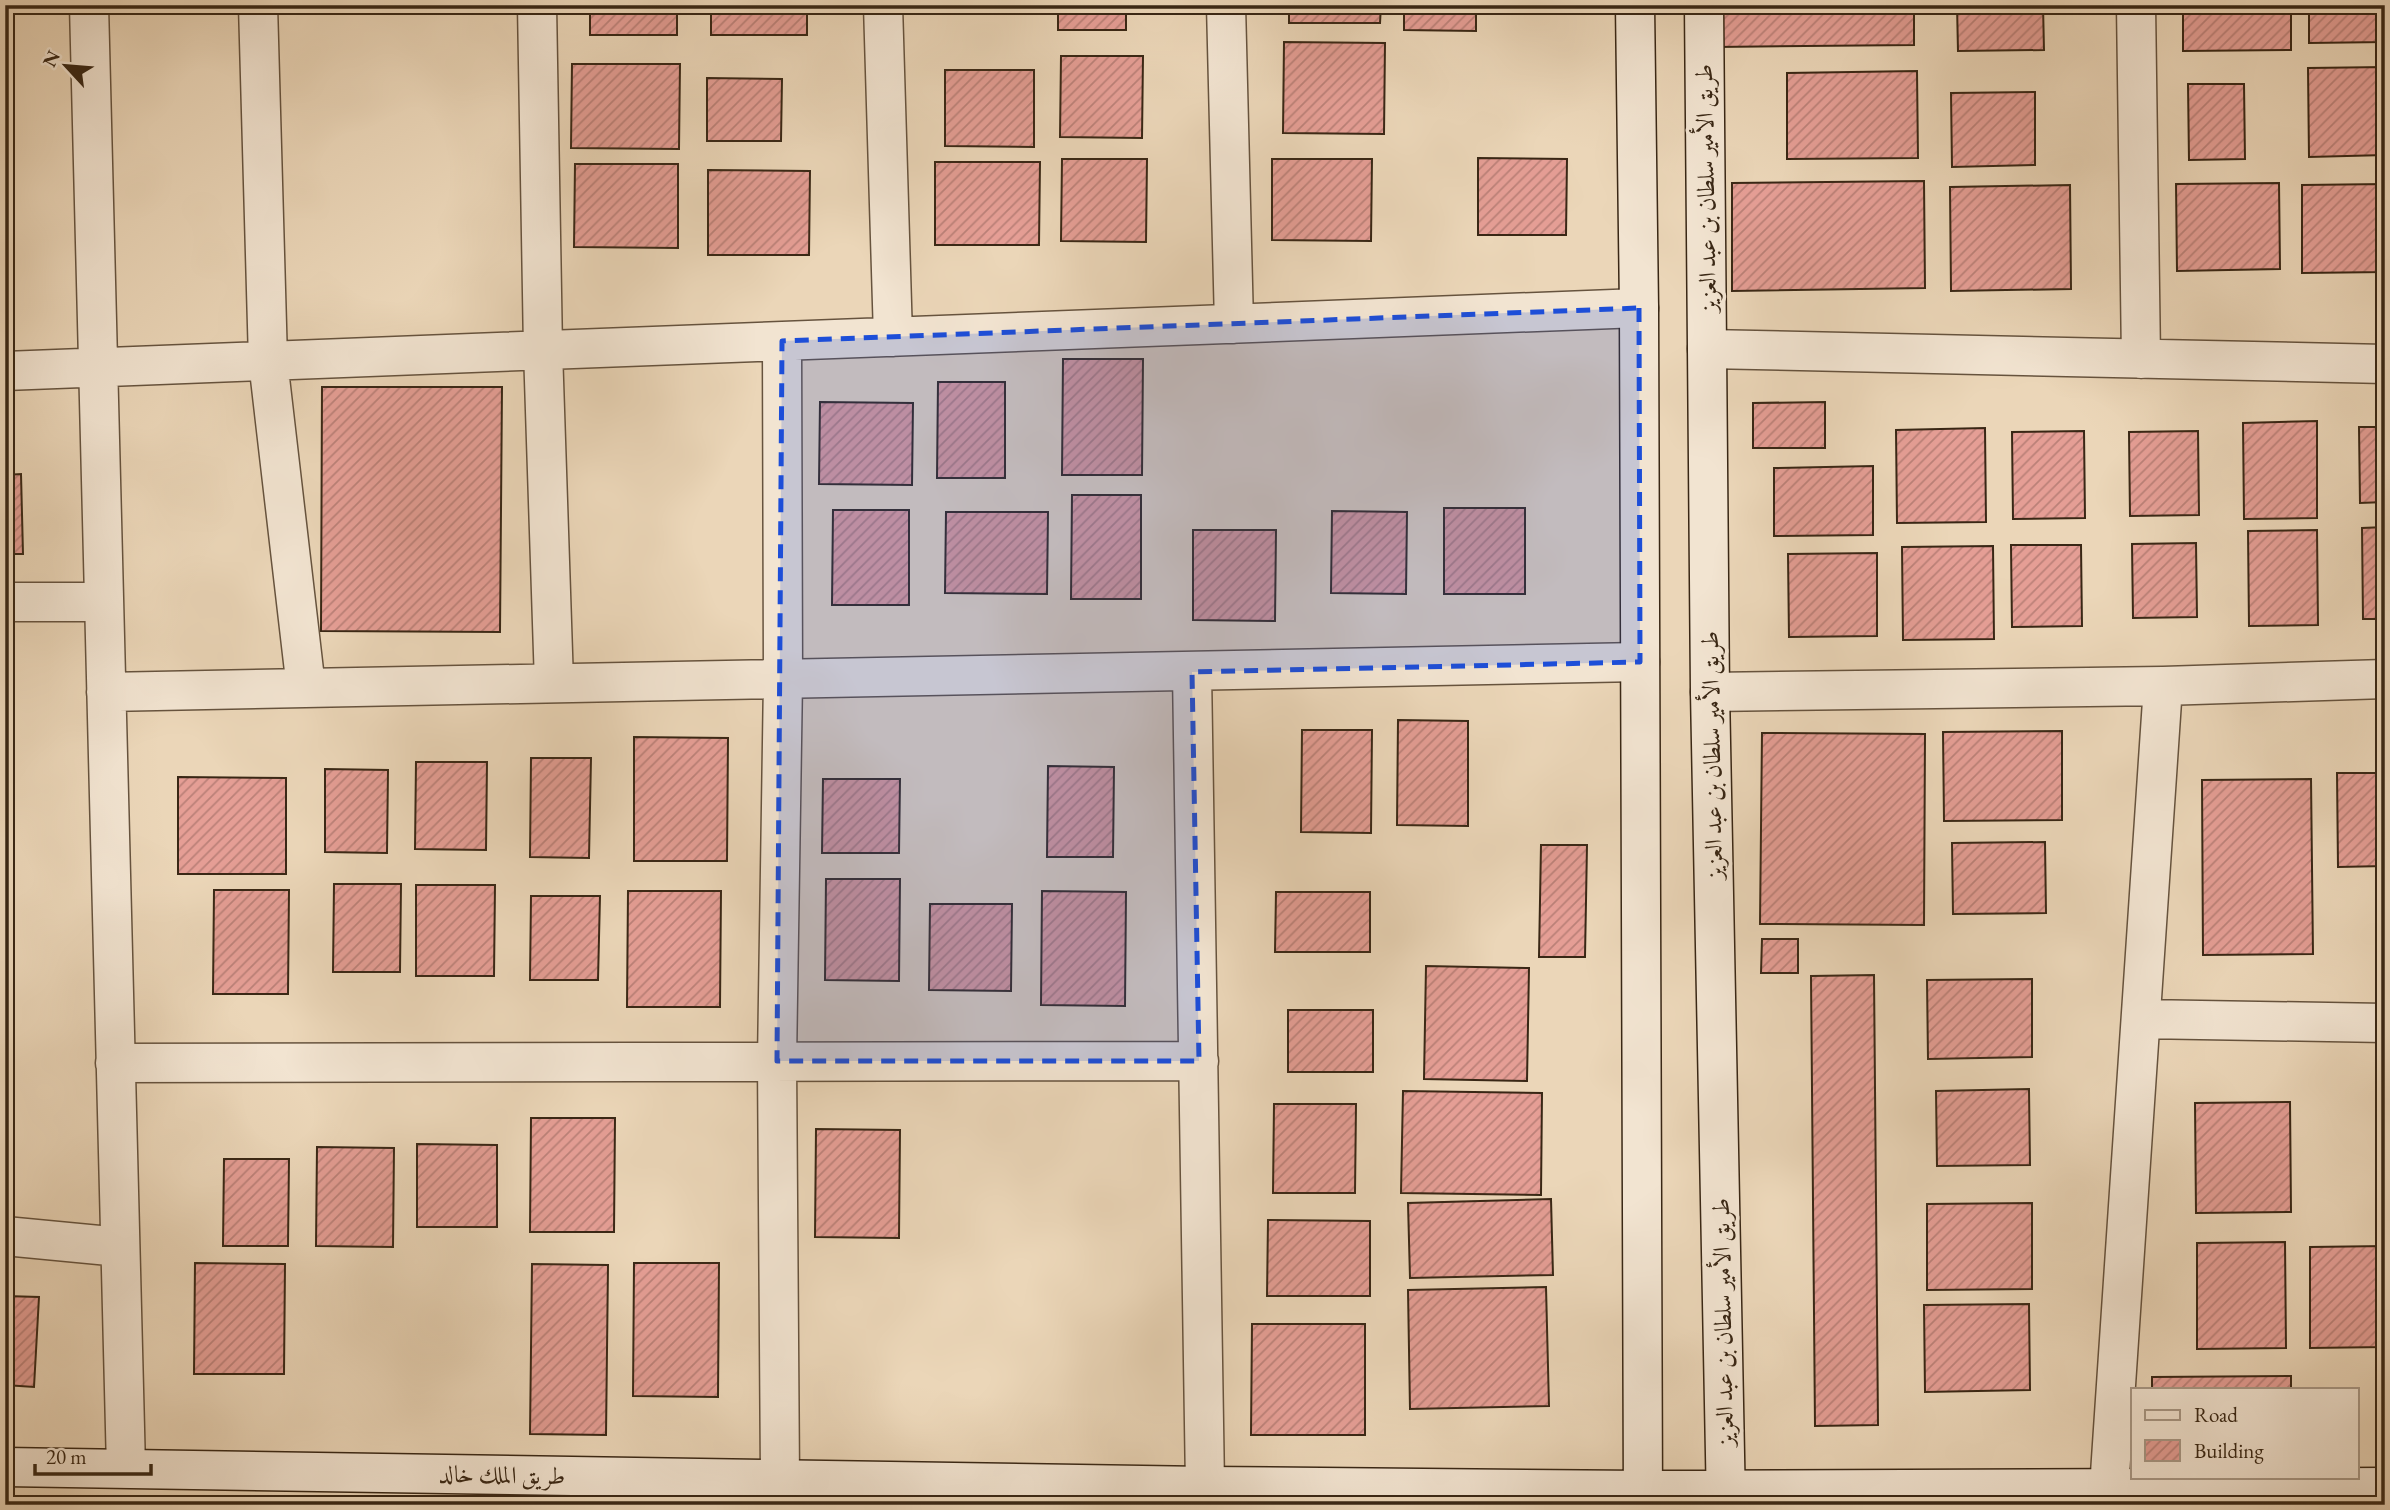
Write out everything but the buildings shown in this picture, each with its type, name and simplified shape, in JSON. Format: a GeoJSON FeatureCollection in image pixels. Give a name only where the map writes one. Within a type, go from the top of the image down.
{"type":"FeatureCollection","features":[{"type":"Feature","properties":{"kind":"street"},"geometry":{"type":"LineString","coordinates":[[89,5],[126,1468]]}},
{"type":"Feature","properties":{"kind":"street"},"geometry":{"type":"LineString","coordinates":[[258,5],[268,360],[306,688]]}},
{"type":"Feature","properties":{"kind":"street"},"geometry":{"type":"LineString","coordinates":[[537,5],[543,350],[554,683]]}},
{"type":"Feature","properties":{"kind":"street"},"geometry":{"type":"LineString","coordinates":[[883,5],[894,337]]}},
{"type":"Feature","properties":{"kind":"street"},"geometry":{"type":"LineString","coordinates":[[1226,5],[1234,324]]}},
{"type":"Feature","properties":{"kind":"street"},"geometry":{"type":"LineString","coordinates":[[1635,5],[1639,308],[1643,1497]]}},
{"type":"Feature","properties":{"kind":"street","name":"طريق الأمير سلطان بن عبد العزيز"},"geometry":{"type":"LineString","coordinates":[[1704,5],[1710,692],[1726,1497]]}},
{"type":"Feature","properties":{"kind":"street"},"geometry":{"type":"LineString","coordinates":[[2136,5],[2141,359]]}},
{"type":"Feature","properties":{"kind":"street"},"geometry":{"type":"LineString","coordinates":[[5,371],[1639,308]]}},
{"type":"Feature","properties":{"kind":"street"},"geometry":{"type":"LineString","coordinates":[[780,1479],[777,1062],[783,679],[782,341]]}},
{"type":"Feature","properties":{"kind":"street"},"geometry":{"type":"LineString","coordinates":[[1707,349],[2385,364]]}},
{"type":"Feature","properties":{"kind":"street"},"geometry":{"type":"LineString","coordinates":[[5,602],[104,602]]}},
{"type":"Feature","properties":{"kind":"street"},"geometry":{"type":"LineString","coordinates":[[106,692],[1640,662]]}},
{"type":"Feature","properties":{"kind":"street"},"geometry":{"type":"LineString","coordinates":[[1192,672],[1205,1486]]}},
{"type":"Feature","properties":{"kind":"street"},"geometry":{"type":"LineString","coordinates":[[1710,692],[2163,686],[2385,679]]}},
{"type":"Feature","properties":{"kind":"street"},"geometry":{"type":"LineString","coordinates":[[2109,1489],[2163,686]]}},
{"type":"Feature","properties":{"kind":"street"},"geometry":{"type":"LineString","coordinates":[[2142,1019],[2385,1023]]}},
{"type":"Feature","properties":{"kind":"street"},"geometry":{"type":"LineString","coordinates":[[115,1063],[1199,1061]]}},
{"type":"Feature","properties":{"kind":"street"},"geometry":{"type":"LineString","coordinates":[[5,1236],[120,1247]]}},
{"type":"Feature","properties":{"kind":"street","name":"طريق الملك خالد"},"geometry":{"type":"LineString","coordinates":[[5,1466],[1205,1486],[1643,1497],[2109,1489],[2385,1488]]}},
{"type":"Feature","properties":{"kind":"highlighted area"},"geometry":{"type":"Polygon","coordinates":[[[1639,308],[1640,662],[1192,672],[1199,1061],[777,1061],[782,341],[1639,308]]]}}]}
